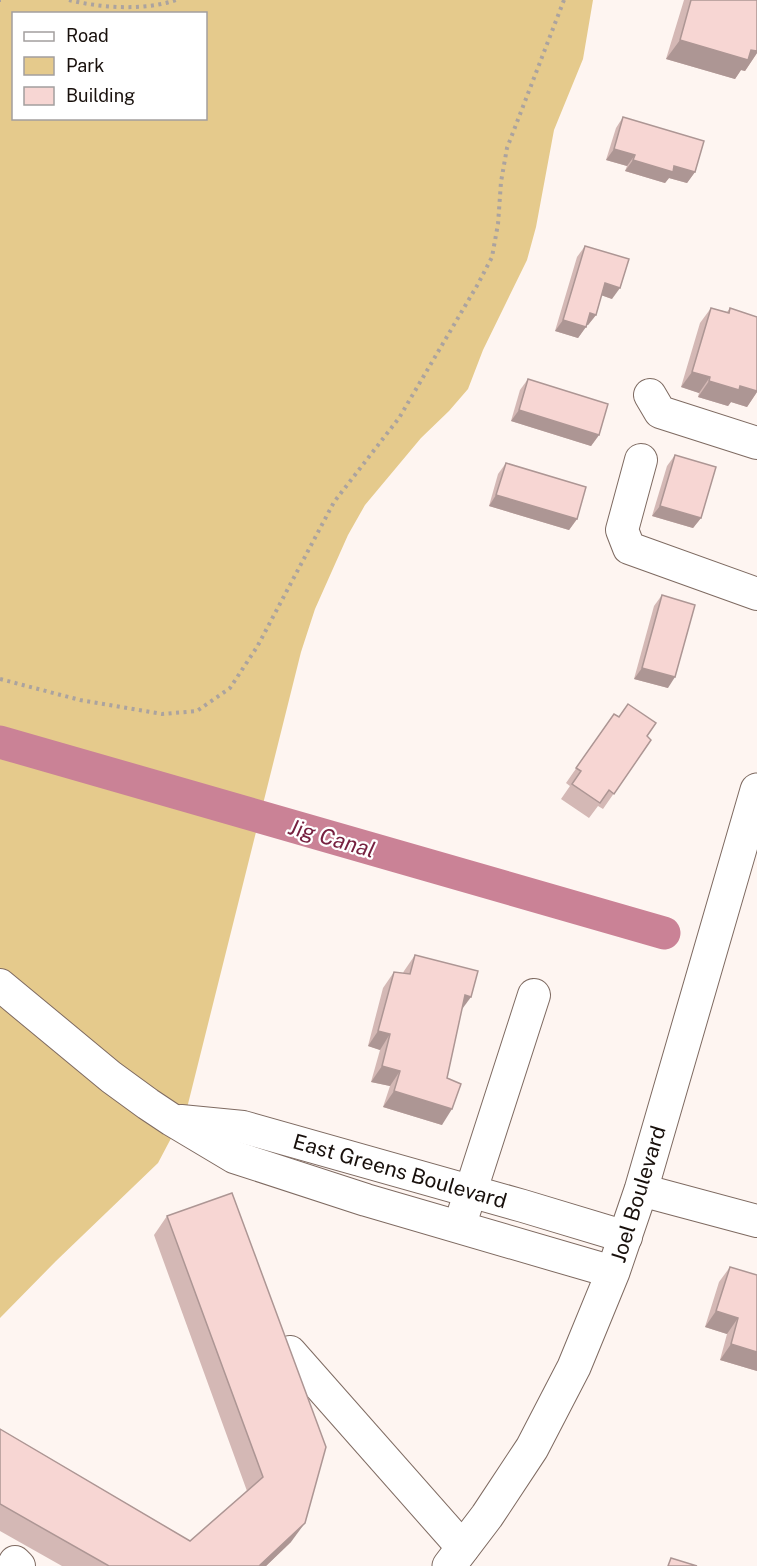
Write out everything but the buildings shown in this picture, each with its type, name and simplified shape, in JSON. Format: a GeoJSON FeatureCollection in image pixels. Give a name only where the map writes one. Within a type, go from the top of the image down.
{"type":"FeatureCollection","features":[{"type":"Feature","properties":{"kind":"main road","name":"Joel Boulevard"},"geometry":{"type":"LineString","coordinates":[[456,1557],[487,1516],[531,1448],[574,1367],[614,1272],[641,1190],[757,790]]}},
{"type":"Feature","properties":{"kind":"street"},"geometry":{"type":"LineString","coordinates":[[650,395],[660,412],[757,443]]}},
{"type":"Feature","properties":{"kind":"street"},"geometry":{"type":"LineString","coordinates":[[640,460],[622,530],[629,548],[757,594]]}},
{"type":"Feature","properties":{"kind":"street","name":"East Greens Boulevard"},"geometry":{"type":"LineString","coordinates":[[0,985],[111,1077],[172,1120],[234,1157],[366,1200],[614,1272]]}},
{"type":"Feature","properties":{"kind":"street"},"geometry":{"type":"LineString","coordinates":[[459,1227],[534,995]]}},
{"type":"Feature","properties":{"kind":"street","name":"East Greens Boulevard"},"geometry":{"type":"LineString","coordinates":[[172,1120],[243,1127],[626,1237]]}},
{"type":"Feature","properties":{"kind":"street"},"geometry":{"type":"LineString","coordinates":[[641,1190],[757,1221]]}},
{"type":"Feature","properties":{"kind":"street"},"geometry":{"type":"LineString","coordinates":[[290,1352],[456,1557]]}},
{"type":"Feature","properties":{"kind":"path"},"geometry":{"type":"LineString","coordinates":[[69,0],[83,4],[134,7],[163,5],[176,0]]}},
{"type":"Feature","properties":{"kind":"path"},"geometry":{"type":"LineString","coordinates":[[0,679],[80,700],[162,714],[197,711],[230,688],[257,647],[334,502],[399,418],[492,257],[507,148],[532,78],[564,0]]}},
{"type":"Feature","properties":{"kind":"green space"},"geometry":{"type":"Polygon","coordinates":[[[0,0],[593,0],[583,59],[554,130],[536,227],[527,260],[483,350],[468,389],[421,438],[365,505],[348,535],[315,609],[301,652],[187,1108],[158,1163],[0,1318],[0,0]]]}},
{"type":"Feature","properties":{"kind":"waterway","name":"Jig Canal"},"geometry":{"type":"LineString","coordinates":[[0,742],[664,933]]}}]}
